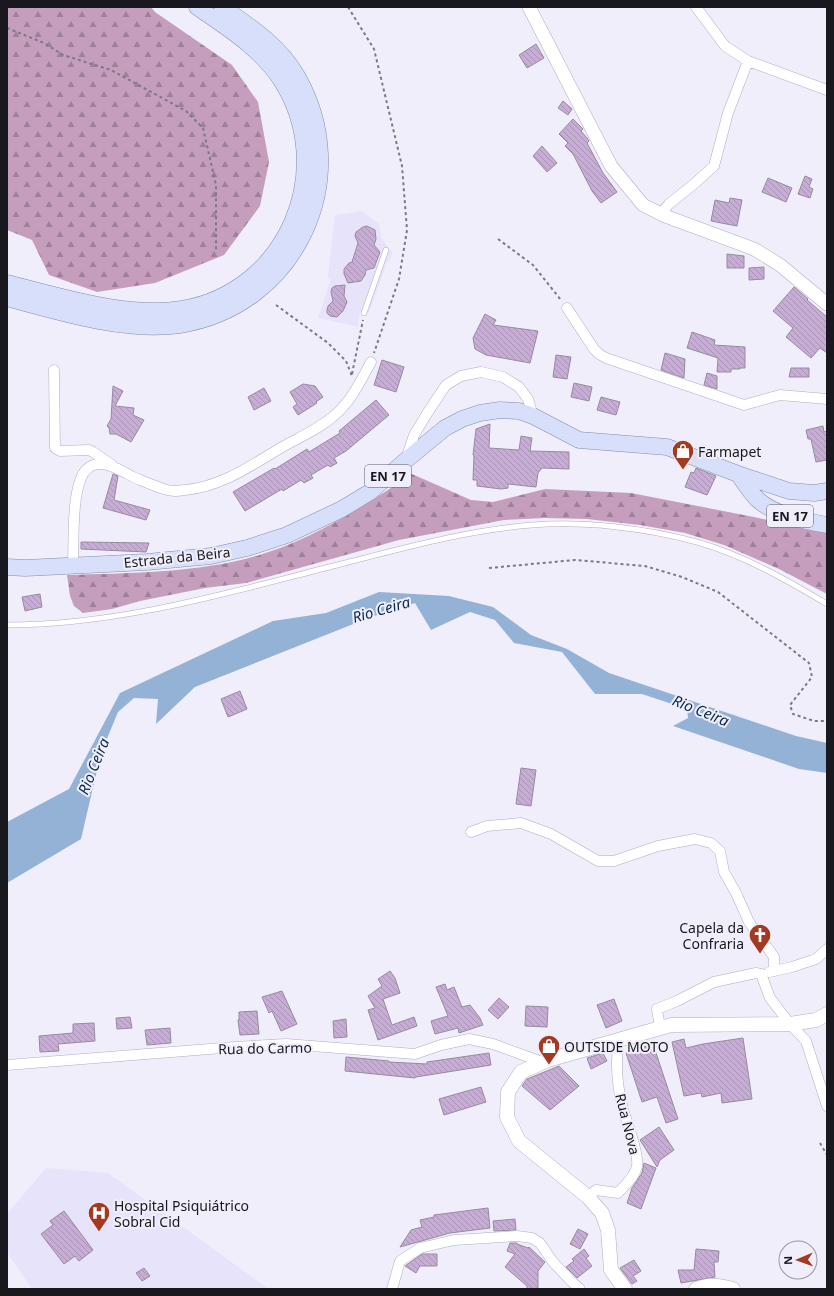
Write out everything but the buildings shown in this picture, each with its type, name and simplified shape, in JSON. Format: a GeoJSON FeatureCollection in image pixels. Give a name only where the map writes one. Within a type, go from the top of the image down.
{"type":"FeatureCollection","features":[{"type":"Feature","properties":{"kind":"main road"},"geometry":{"type":"LineString","coordinates":[[7,283],[100,305],[139,311],[170,311],[196,306],[224,295],[248,280],[277,249],[292,222],[298,207],[305,175],[304,145],[298,117],[288,92],[266,61],[248,43],[197,7]]}},
{"type":"Feature","properties":{"kind":"main road"},"geometry":{"type":"LineString","coordinates":[[7,298],[72,315],[123,324],[146,326],[180,325],[215,315],[234,307],[265,285],[289,257],[301,238],[310,219],[320,182],[321,163],[316,124],[308,98],[298,77],[290,65],[262,36],[222,7]]}},
{"type":"Feature","properties":{"kind":"main road","name":"Estrada da Beira"},"geometry":{"type":"LineString","coordinates":[[7,567],[25,568],[147,562],[211,556],[247,548],[287,535],[342,509],[370,492],[405,460],[444,428],[462,419],[480,413],[500,410],[519,411],[533,416],[579,440],[667,447],[738,474],[790,490],[814,493],[827,491]]}},
{"type":"Feature","properties":{"kind":"main road","name":"EN 17"},"geometry":{"type":"LineString","coordinates":[[738,474],[756,499],[768,508],[779,513],[827,525]]}},
{"type":"Feature","properties":{"kind":"main road"},"geometry":{"type":"LineString","coordinates":[[756,499],[764,491],[776,485]]}},
{"type":"Feature","properties":{"kind":"main road","name":"Estrada da Beira"},"geometry":{"type":"LineString","coordinates":[[7,573],[25,568]]}},
{"type":"Feature","properties":{"kind":"main road"},"geometry":{"type":"LineString","coordinates":[[625,1289],[611,1270],[608,1230],[602,1213],[588,1197],[519,1141],[507,1117],[508,1092],[521,1072],[542,1062],[671,1025],[790,1024],[816,1020],[827,1014]]}},
{"type":"Feature","properties":{"kind":"main road"},"geometry":{"type":"LineString","coordinates":[[696,1289],[704,1286],[716,1285],[733,1289]]}},
{"type":"Feature","properties":{"kind":"street"},"geometry":{"type":"LineString","coordinates":[[530,7],[611,166],[642,205],[663,215],[754,249],[780,265],[827,304]]}},
{"type":"Feature","properties":{"kind":"street"},"geometry":{"type":"LineString","coordinates":[[696,7],[725,46],[748,61],[827,90]]}},
{"type":"Feature","properties":{"kind":"street"},"geometry":{"type":"LineString","coordinates":[[663,215],[669,204],[714,166],[728,113],[748,61]]}},
{"type":"Feature","properties":{"kind":"street"},"geometry":{"type":"LineString","coordinates":[[567,308],[594,349],[599,354],[626,365],[744,405],[780,395],[827,399]]}},
{"type":"Feature","properties":{"kind":"street"},"geometry":{"type":"LineString","coordinates":[[54,370],[55,448],[60,451],[89,450],[134,477],[166,490],[186,490],[205,486],[235,474],[321,425],[337,414],[354,393],[371,362]]}},
{"type":"Feature","properties":{"kind":"street"},"geometry":{"type":"LineString","coordinates":[[405,460],[414,435],[446,385],[461,376],[481,372],[503,378],[519,387],[528,399],[533,416]]}},
{"type":"Feature","properties":{"kind":"street"},"geometry":{"type":"LineString","coordinates":[[73,565],[75,510],[77,492],[81,478],[86,469],[94,465],[100,464],[114,466]]}},
{"type":"Feature","properties":{"kind":"street"},"geometry":{"type":"LineString","coordinates":[[471,832],[487,826],[521,823],[551,834],[598,861],[614,860],[658,846],[695,840],[711,842],[720,851],[724,872],[736,893],[749,922],[774,957],[774,971]]}},
{"type":"Feature","properties":{"kind":"street"},"geometry":{"type":"LineString","coordinates":[[660,1028],[657,1009],[677,1001],[714,982],[756,973],[762,974],[792,967],[816,959],[827,949]]}},
{"type":"Feature","properties":{"kind":"street"},"geometry":{"type":"LineString","coordinates":[[762,974],[770,998],[790,1024],[806,1040],[827,1106]]}},
{"type":"Feature","properties":{"kind":"street","name":"Rua do Carmo"},"geometry":{"type":"LineString","coordinates":[[7,1065],[286,1044],[415,1054],[441,1044],[469,1039],[493,1044],[542,1062]]}},
{"type":"Feature","properties":{"kind":"street","name":"Rua Nova"},"geometry":{"type":"LineString","coordinates":[[588,1197],[596,1190],[618,1193],[634,1174],[637,1165],[635,1150],[618,1086],[616,1068],[618,1039]]}},
{"type":"Feature","properties":{"kind":"street"},"geometry":{"type":"LineString","coordinates":[[392,1289],[400,1261],[420,1248],[454,1240],[517,1236],[532,1238],[540,1243],[553,1262],[580,1289]]}},
{"type":"Feature","properties":{"kind":"lane"},"geometry":{"type":"LineString","coordinates":[[364,313],[386,250]]}},
{"type":"Feature","properties":{"kind":"lane"},"geometry":{"type":"LineString","coordinates":[[7,625],[42,624],[85,620],[152,610],[231,592],[442,539],[507,528],[553,524],[576,524],[621,528],[661,534],[697,542],[759,566],[827,604]]}},
{"type":"Feature","properties":{"kind":"path"},"geometry":{"type":"LineString","coordinates":[[348,7],[374,49],[376,56],[402,166],[407,230],[399,279],[371,362]]}},
{"type":"Feature","properties":{"kind":"path"},"geometry":{"type":"LineString","coordinates":[[7,28],[44,43],[63,55],[111,70],[186,111],[202,128],[216,185],[216,251]]}},
{"type":"Feature","properties":{"kind":"path"},"geometry":{"type":"LineString","coordinates":[[498,239],[534,265],[567,308]]}},
{"type":"Feature","properties":{"kind":"path"},"geometry":{"type":"LineString","coordinates":[[276,305],[328,343],[346,361],[352,376],[354,393]]}},
{"type":"Feature","properties":{"kind":"path"},"geometry":{"type":"LineString","coordinates":[[352,376],[364,313]]}},
{"type":"Feature","properties":{"kind":"path"},"geometry":{"type":"LineString","coordinates":[[489,568],[575,560],[645,566],[682,577],[718,592],[809,663],[812,676],[790,705],[793,714],[814,721],[827,721]]}},
{"type":"Feature","properties":{"kind":"path"},"geometry":{"type":"LineString","coordinates":[[820,1143],[827,1155]]}},
{"type":"Feature","properties":{"kind":"shaded area"},"geometry":{"type":"Polygon","coordinates":[[[362,211],[378,223],[381,234],[380,236],[390,250],[393,251],[389,262],[387,262],[369,313],[360,312],[358,327],[318,318],[331,279],[328,278],[328,275],[335,215],[362,211]]]}},
{"type":"Feature","properties":{"kind":"shaded area","name":"Hospital Psiquiátrico Sobral Cid"},"geometry":{"type":"Polygon","coordinates":[[[46,1168],[108,1173],[269,1289],[32,1289],[7,1252],[7,1214],[46,1168]]]}},
{"type":"Feature","properties":{"kind":"green space"},"geometry":{"type":"Polygon","coordinates":[[[7,7],[151,7],[155,12],[232,65],[258,102],[269,162],[260,206],[224,255],[155,283],[97,292],[49,275],[32,240],[7,230],[7,7]]]}},
{"type":"Feature","properties":{"kind":"green space"},"geometry":{"type":"Polygon","coordinates":[[[412,474],[471,500],[493,502],[545,489],[631,493],[827,533],[827,594],[779,569],[724,545],[685,533],[640,525],[587,519],[545,518],[504,520],[399,540],[246,583],[205,588],[140,601],[112,609],[83,613],[74,606],[70,596],[67,575],[179,570],[223,564],[268,552],[290,544],[332,524],[373,500],[412,474]]]}},
{"type":"Feature","properties":{"kind":"water","name":"Rio Ceira"},"geometry":{"type":"Polygon","coordinates":[[[379,592],[449,596],[493,607],[531,635],[567,649],[609,673],[796,736],[827,743],[827,773],[799,769],[673,726],[688,718],[687,709],[642,694],[595,694],[562,652],[514,643],[495,620],[470,612],[431,630],[415,603],[371,617],[195,687],[156,724],[158,699],[134,698],[118,712],[101,753],[81,839],[7,883],[7,822],[69,789],[120,693],[273,621],[326,613],[379,592]]]}},
{"type":"Feature","properties":{"kind":"place","name":"Farmapet"},"geometry":{"type":"Point","coordinates":[683,470]}},
{"type":"Feature","properties":{"kind":"place","name":"Capela da Confraria"},"geometry":{"type":"Point","coordinates":[760,954]}},
{"type":"Feature","properties":{"kind":"place","name":"OUTSIDE MOTO"},"geometry":{"type":"Point","coordinates":[549,1066]}},
{"type":"Feature","properties":{"kind":"place","name":"Hospital Psiquiátrico Sobral Cid"},"geometry":{"type":"Point","coordinates":[99,1232]}}]}
